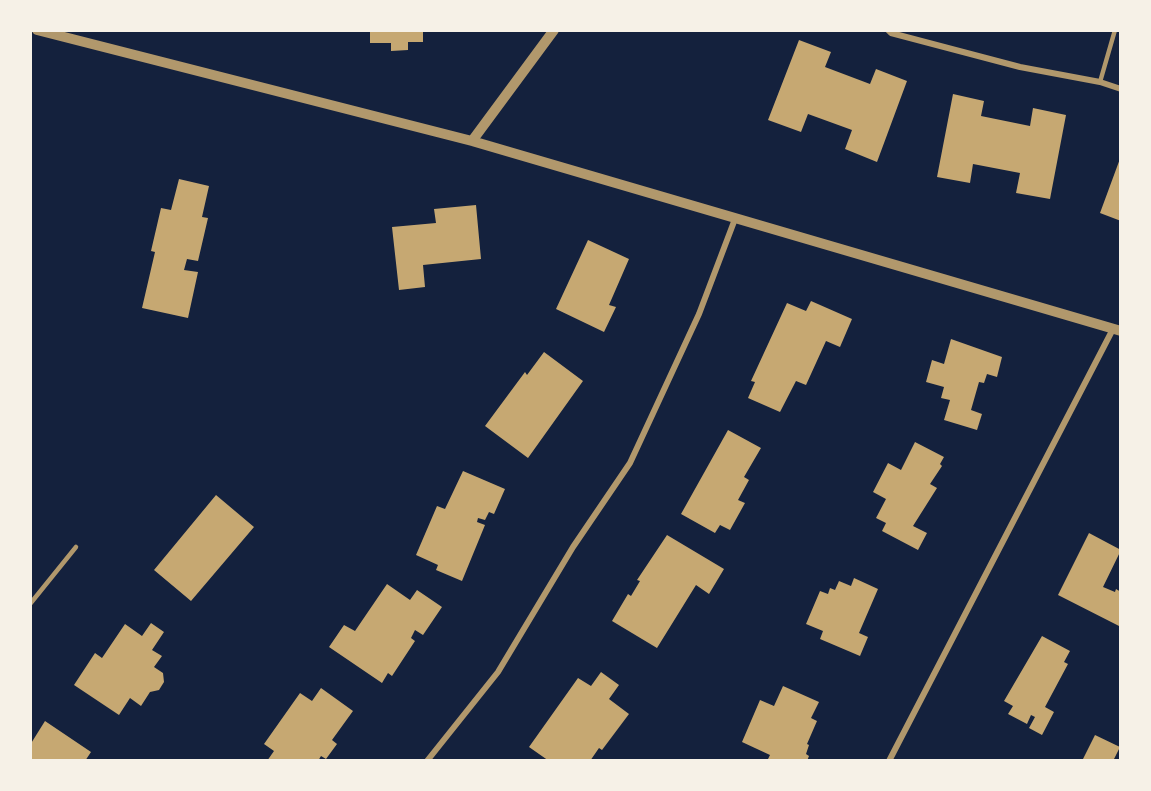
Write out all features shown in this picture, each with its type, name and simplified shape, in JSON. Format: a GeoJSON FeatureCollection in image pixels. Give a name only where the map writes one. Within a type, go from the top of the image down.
{"type":"FeatureCollection","features":[{"type":"Feature","properties":{"kind":"street"},"geometry":{"type":"LineString","coordinates":[[37,30],[472,141],[1117,330],[889,761]]}},
{"type":"Feature","properties":{"kind":"street"},"geometry":{"type":"LineString","coordinates":[[472,141],[554,30]]}},
{"type":"Feature","properties":{"kind":"street"},"geometry":{"type":"LineString","coordinates":[[888,30],[891,33],[1020,67],[1100,82],[1121,89]]}},
{"type":"Feature","properties":{"kind":"street"},"geometry":{"type":"LineString","coordinates":[[427,761],[498,672],[573,547],[630,463],[699,315],[735,219]]}},
{"type":"Feature","properties":{"kind":"lane"},"geometry":{"type":"LineString","coordinates":[[1100,82],[1115,30]]}},
{"type":"Feature","properties":{"kind":"lane"},"geometry":{"type":"LineString","coordinates":[[30,604],[76,547]]}},
{"type":"Feature","properties":{"kind":"building"},"geometry":{"type":"Polygon","coordinates":[[[370,30],[423,30],[423,42],[408,42],[408,50],[391,51],[391,43],[370,43],[370,30]]]}},
{"type":"Feature","properties":{"kind":"building"},"geometry":{"type":"Polygon","coordinates":[[[799,40],[831,52],[825,67],[870,84],[876,69],[907,81],[877,162],[845,149],[852,130],[808,114],[801,132],[768,120],[799,40]]]}},
{"type":"Feature","properties":{"kind":"building"},"geometry":{"type":"Polygon","coordinates":[[[953,94],[984,101],[981,116],[1030,126],[1033,108],[1066,115],[1050,199],[1016,193],[1020,173],[973,164],[970,183],[937,177],[953,94]]]}},
{"type":"Feature","properties":{"kind":"building"},"geometry":{"type":"Polygon","coordinates":[[[1121,156],[1121,221],[1100,213],[1121,156]]]}},
{"type":"Feature","properties":{"kind":"building"},"geometry":{"type":"Polygon","coordinates":[[[179,179],[209,186],[202,217],[208,218],[198,261],[187,259],[184,270],[198,272],[188,318],[142,308],[155,252],[151,251],[161,208],[171,210],[179,179]]]}},
{"type":"Feature","properties":{"kind":"building"},"geometry":{"type":"Polygon","coordinates":[[[476,205],[481,259],[423,265],[425,287],[399,290],[392,227],[436,223],[434,209],[476,205]]]}},
{"type":"Feature","properties":{"kind":"building"},"geometry":{"type":"Polygon","coordinates":[[[588,240],[629,259],[609,305],[616,307],[604,332],[556,309],[588,240]]]}},
{"type":"Feature","properties":{"kind":"building"},"geometry":{"type":"Polygon","coordinates":[[[811,301],[852,319],[840,347],[826,341],[806,385],[796,381],[780,412],[748,398],[755,382],[751,381],[787,303],[806,311],[811,301]]]}},
{"type":"Feature","properties":{"kind":"building"},"geometry":{"type":"Polygon","coordinates":[[[951,339],[1002,357],[997,377],[987,374],[984,383],[979,382],[971,410],[982,414],[977,430],[944,420],[950,400],[941,398],[944,387],[926,382],[932,360],[944,364],[951,339]]]}},
{"type":"Feature","properties":{"kind":"building"},"geometry":{"type":"Polygon","coordinates":[[[544,352],[583,381],[528,458],[485,426],[525,372],[527,375],[544,352]]]}},
{"type":"Feature","properties":{"kind":"building"},"geometry":{"type":"Polygon","coordinates":[[[728,430],[761,448],[744,477],[749,480],[738,500],[745,503],[730,530],[720,525],[715,533],[681,514],[728,430]]]}},
{"type":"Feature","properties":{"kind":"building"},"geometry":{"type":"Polygon","coordinates":[[[915,442],[944,457],[940,464],[942,466],[930,484],[937,488],[913,526],[927,533],[918,550],[882,531],[886,523],[876,518],[886,499],[873,492],[888,463],[901,470],[915,442]]]}},
{"type":"Feature","properties":{"kind":"building"},"geometry":{"type":"Polygon","coordinates":[[[463,471],[505,489],[494,514],[489,512],[485,520],[478,518],[477,522],[485,525],[462,581],[436,570],[438,565],[416,555],[437,506],[445,509],[463,471]]]}},
{"type":"Feature","properties":{"kind":"building"},"geometry":{"type":"Polygon","coordinates":[[[216,495],[254,527],[191,601],[154,570],[216,495]]]}},
{"type":"Feature","properties":{"kind":"building"},"geometry":{"type":"Polygon","coordinates":[[[1089,533],[1121,550],[1103,587],[1121,592],[1121,627],[1058,595],[1089,533]]]}},
{"type":"Feature","properties":{"kind":"building"},"geometry":{"type":"Polygon","coordinates":[[[667,535],[724,569],[709,594],[696,585],[657,648],[612,621],[628,594],[631,596],[640,581],[637,580],[667,535]]]}},
{"type":"Feature","properties":{"kind":"building"},"geometry":{"type":"Polygon","coordinates":[[[854,578],[878,589],[859,633],[868,637],[860,656],[820,639],[823,631],[806,624],[820,591],[828,594],[830,588],[835,590],[839,581],[851,586],[854,578]]]}},
{"type":"Feature","properties":{"kind":"building"},"geometry":{"type":"Polygon","coordinates":[[[387,584],[410,600],[417,590],[442,607],[423,635],[415,630],[411,638],[415,641],[392,676],[388,673],[382,683],[329,647],[344,625],[355,631],[387,584]]]}},
{"type":"Feature","properties":{"kind":"building"},"geometry":{"type":"Polygon","coordinates":[[[151,623],[164,632],[152,650],[162,656],[154,667],[163,673],[164,682],[159,690],[150,692],[141,706],[130,698],[119,715],[74,685],[95,653],[102,658],[125,624],[142,636],[151,623]]]}},
{"type":"Feature","properties":{"kind":"building"},"geometry":{"type":"Polygon","coordinates":[[[1042,636],[1070,651],[1064,662],[1068,664],[1045,707],[1054,712],[1042,735],[1029,728],[1035,717],[1031,715],[1027,724],[1008,714],[1013,706],[1004,701],[1042,636]]]}},
{"type":"Feature","properties":{"kind":"building"},"geometry":{"type":"Polygon","coordinates":[[[601,672],[619,685],[609,699],[629,714],[602,750],[599,748],[590,761],[549,761],[529,747],[578,678],[591,686],[601,672]]]}},
{"type":"Feature","properties":{"kind":"building"},"geometry":{"type":"Polygon","coordinates":[[[783,686],[819,702],[811,718],[817,721],[807,744],[809,745],[806,754],[809,756],[807,761],[767,761],[770,755],[742,742],[760,700],[774,706],[783,686]]]}},
{"type":"Feature","properties":{"kind":"building"},"geometry":{"type":"Polygon","coordinates":[[[321,688],[353,711],[332,740],[337,744],[326,759],[321,756],[318,761],[267,761],[274,751],[264,744],[300,693],[312,701],[321,688]]]}},
{"type":"Feature","properties":{"kind":"building"},"geometry":{"type":"Polygon","coordinates":[[[45,721],[91,752],[85,761],[30,761],[32,752],[30,745],[45,721]]]}},
{"type":"Feature","properties":{"kind":"building"},"geometry":{"type":"Polygon","coordinates":[[[1095,735],[1120,747],[1113,761],[1082,761],[1095,735]]]}}]}
